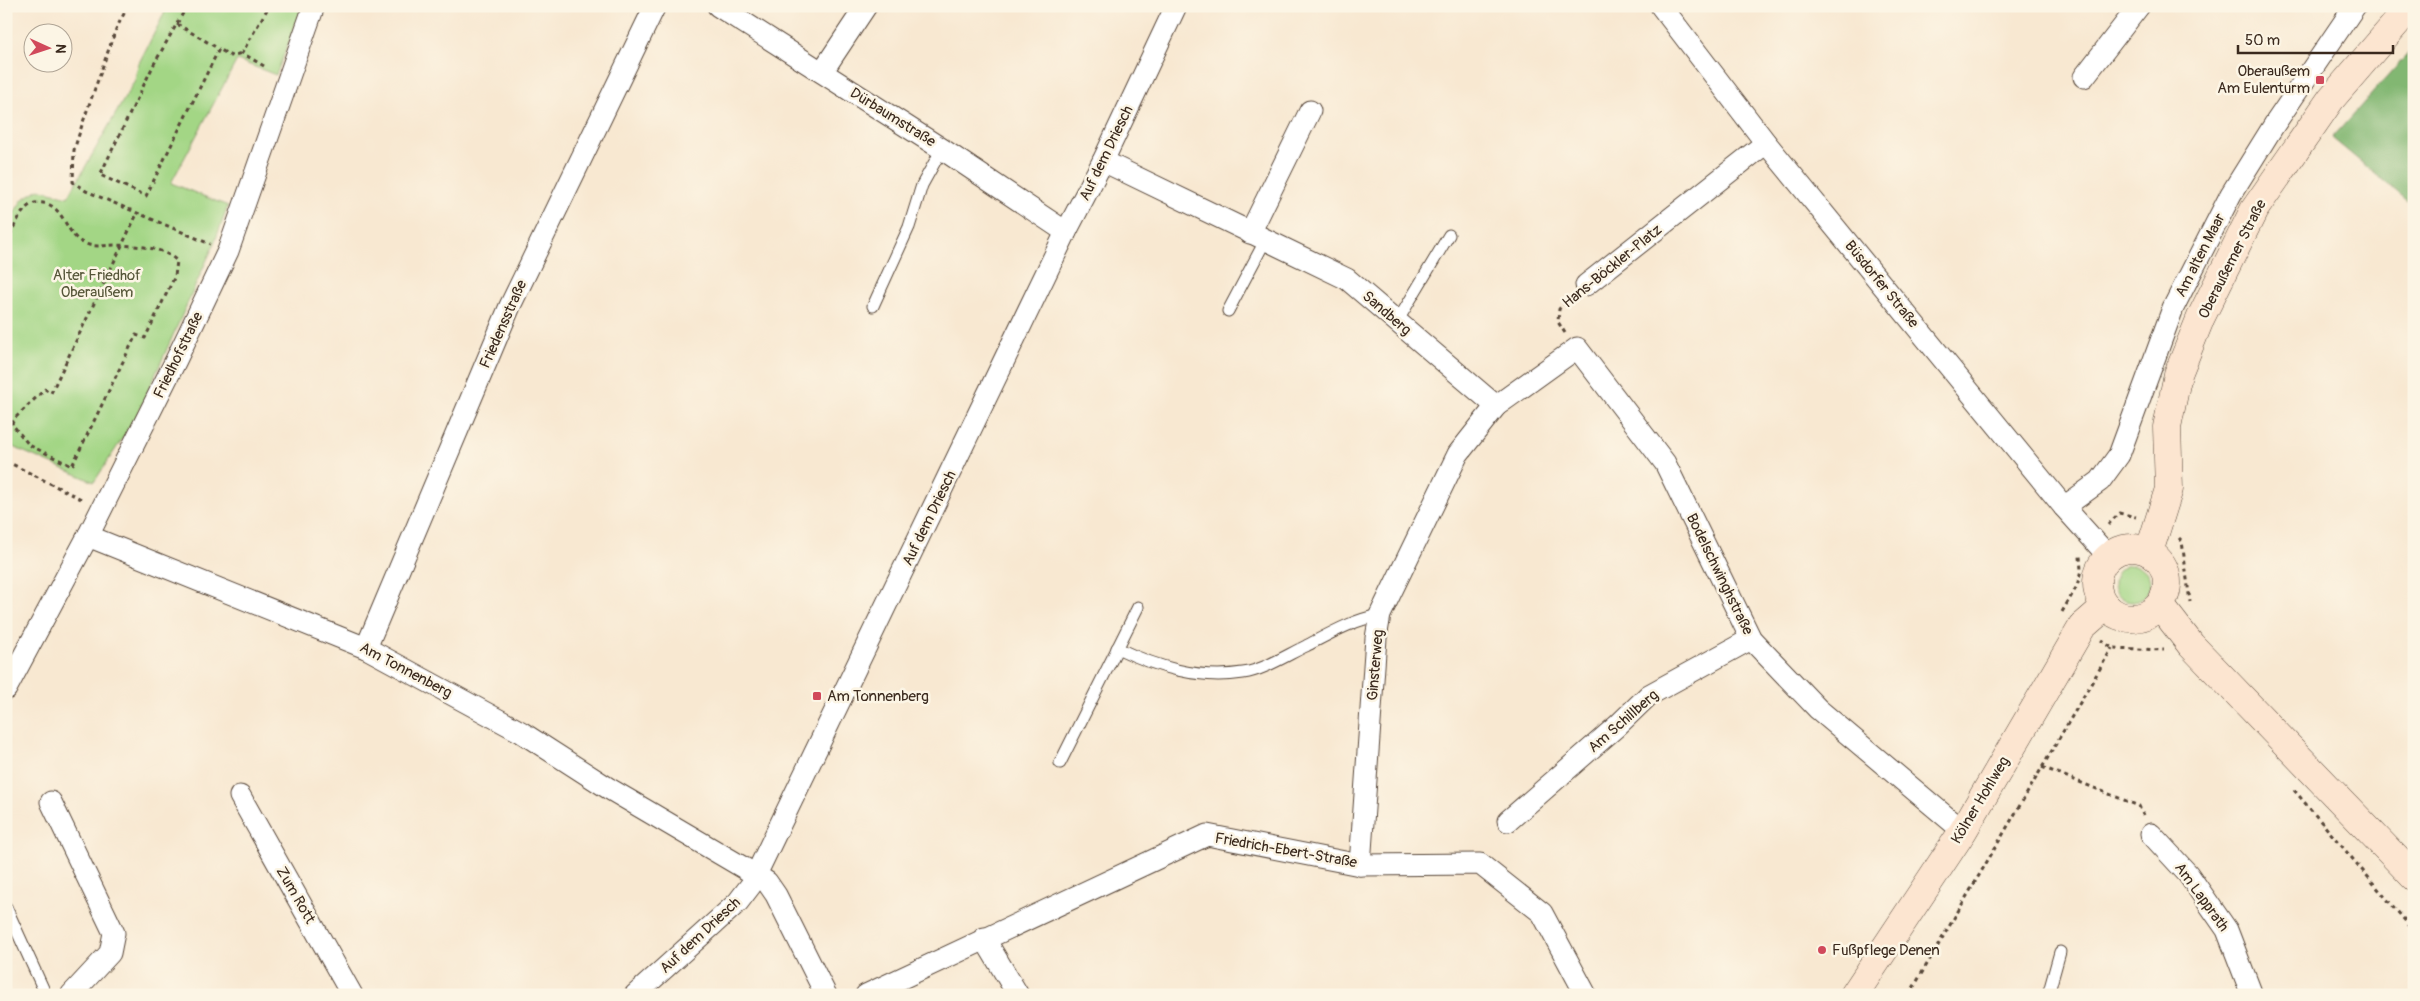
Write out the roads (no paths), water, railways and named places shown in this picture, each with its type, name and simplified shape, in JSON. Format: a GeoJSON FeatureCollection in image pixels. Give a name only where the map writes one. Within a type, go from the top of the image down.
{"type":"FeatureCollection","features":[{"type":"Feature","properties":{"kind":"main road","name":"Oberaußemer Straße"},"geometry":{"type":"LineString","coordinates":[[2149,552],[2169,489],[2167,427],[2178,374],[2201,317],[2254,210],[2331,99],[2411,6]]}},
{"type":"Feature","properties":{"kind":"main road"},"geometry":{"type":"LineString","coordinates":[[2128,548],[2149,552],[2165,570],[2166,588],[2160,605],[2153,612],[2133,618],[2113,613],[2106,606],[2098,592],[2098,575],[2109,557],[2128,548]]}},
{"type":"Feature","properties":{"kind":"main road"},"geometry":{"type":"LineString","coordinates":[[2160,605],[2191,645],[2414,877]]}},
{"type":"Feature","properties":{"kind":"main road","name":"Kölner Hohlweg"},"geometry":{"type":"LineString","coordinates":[[1854,995],[1963,831],[2072,619],[2106,606]]}},
{"type":"Feature","properties":{"kind":"street","name":"Friedhofstraße"},"geometry":{"type":"LineString","coordinates":[[6,689],[88,536],[228,251],[314,6]]}},
{"type":"Feature","properties":{"kind":"street","name":"Friedensstraße"},"geometry":{"type":"LineString","coordinates":[[366,648],[510,306],[655,6]]}},
{"type":"Feature","properties":{"kind":"street","name":"Dürbaumstraße"},"geometry":{"type":"LineString","coordinates":[[718,6],[942,149],[1066,232]]}},
{"type":"Feature","properties":{"kind":"street"},"geometry":{"type":"LineString","coordinates":[[822,72],[866,6]]}},
{"type":"Feature","properties":{"kind":"street","name":"Auf dem Driesch"},"geometry":{"type":"LineString","coordinates":[[635,995],[738,902],[756,875],[1066,232],[1103,161],[1176,6]]}},
{"type":"Feature","properties":{"kind":"street","name":"Büsdorfer Straße"},"geometry":{"type":"LineString","coordinates":[[1661,6],[1766,142],[2064,507],[2109,557]]}},
{"type":"Feature","properties":{"kind":"street"},"geometry":{"type":"LineString","coordinates":[[2084,77],[2139,6]]}},
{"type":"Feature","properties":{"kind":"street","name":"Am alten Maar"},"geometry":{"type":"LineString","coordinates":[[2064,507],[2100,481],[2119,455],[2173,308],[2231,194],[2274,125],[2355,6]]}},
{"type":"Feature","properties":{"kind":"street"},"geometry":{"type":"LineString","coordinates":[[1258,237],[1310,111]]}},
{"type":"Feature","properties":{"kind":"street","name":"Hans-Böckler-Platz"},"geometry":{"type":"LineString","coordinates":[[1586,285],[1766,142]]}},
{"type":"Feature","properties":{"kind":"street","name":"Sandberg"},"geometry":{"type":"LineString","coordinates":[[1103,161],[1347,279],[1397,322],[1502,402]]}},
{"type":"Feature","properties":{"kind":"street","name":"Bodelschwinghstraße"},"geometry":{"type":"LineString","coordinates":[[1502,402],[1577,348],[1664,463],[1751,639],[1818,709],[1963,831]]}},
{"type":"Feature","properties":{"kind":"street","name":"Ginsterweg"},"geometry":{"type":"LineString","coordinates":[[1360,865],[1376,638],[1380,615],[1458,454],[1502,402]]}},
{"type":"Feature","properties":{"kind":"street","name":"Am Tonnenberg"},"geometry":{"type":"LineString","coordinates":[[88,536],[366,648],[521,732],[608,788],[756,875],[767,882],[776,895],[826,995]]}},
{"type":"Feature","properties":{"kind":"street","name":"Am Schillberg"},"geometry":{"type":"LineString","coordinates":[[1508,821],[1617,726],[1648,695],[1751,639]]}},
{"type":"Feature","properties":{"kind":"street","name":"Zum Rott"},"geometry":{"type":"LineString","coordinates":[[240,796],[352,995]]}},
{"type":"Feature","properties":{"kind":"street"},"geometry":{"type":"LineString","coordinates":[[51,802],[114,933],[110,953],[71,995]]}},
{"type":"Feature","properties":{"kind":"street","name":"Am Lapprath"},"geometry":{"type":"LineString","coordinates":[[2151,834],[2188,874],[2227,930],[2252,995]]}},
{"type":"Feature","properties":{"kind":"street","name":"Friedrich-Ebert-Straße"},"geometry":{"type":"LineString","coordinates":[[866,995],[984,938],[1206,836],[1360,865],[1480,864],[1542,913],[1586,995]]}},
{"type":"Feature","properties":{"kind":"street"},"geometry":{"type":"LineString","coordinates":[[984,938],[1018,995]]}},
{"type":"Feature","properties":{"kind":"lane"},"geometry":{"type":"LineString","coordinates":[[873,306],[910,227],[922,185],[942,149]]}},
{"type":"Feature","properties":{"kind":"lane"},"geometry":{"type":"LineString","coordinates":[[1397,322],[1450,235]]}},
{"type":"Feature","properties":{"kind":"lane"},"geometry":{"type":"LineString","coordinates":[[1228,311],[1258,237]]}},
{"type":"Feature","properties":{"kind":"lane"},"geometry":{"type":"LineString","coordinates":[[1060,763],[1138,606]]}},
{"type":"Feature","properties":{"kind":"lane"},"geometry":{"type":"LineString","coordinates":[[1117,648],[1159,667],[1180,672],[1244,673],[1263,666],[1364,618],[1380,615]]}},
{"type":"Feature","properties":{"kind":"lane"},"geometry":{"type":"LineString","coordinates":[[6,906],[46,995]]}},
{"type":"Feature","properties":{"kind":"lane"},"geometry":{"type":"LineString","coordinates":[[2048,995],[2060,952]]}},
{"type":"Feature","properties":{"kind":"place","name":"Oberaußem Am Eulenturm"},"geometry":{"type":"Point","coordinates":[2320,80]}},
{"type":"Feature","properties":{"kind":"place","name":"Am Tonnenberg"},"geometry":{"type":"Point","coordinates":[817,696]}},
{"type":"Feature","properties":{"kind":"place","name":"Fußpflege Denen"},"geometry":{"type":"Point","coordinates":[1822,950]}},
{"type":"Feature","properties":{"kind":"park label","name":"Alter Friedhof Oberaußem"},"geometry":{"type":"Point","coordinates":[97,284]}}]}
